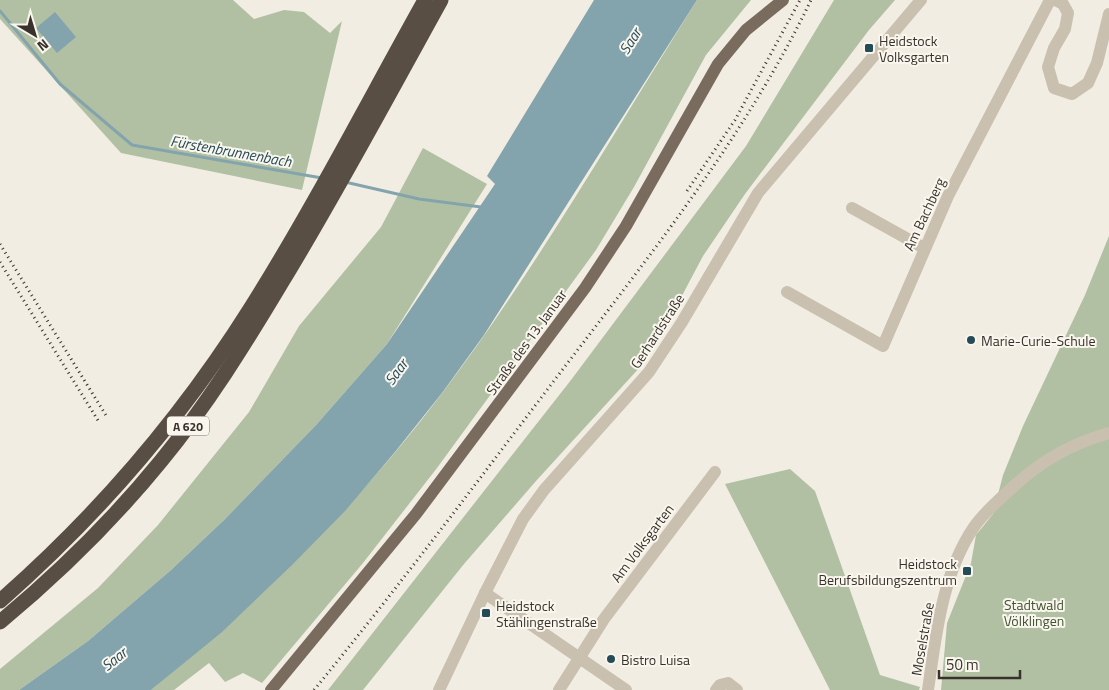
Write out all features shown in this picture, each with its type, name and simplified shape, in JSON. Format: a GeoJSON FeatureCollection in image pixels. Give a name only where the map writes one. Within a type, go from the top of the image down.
{"type":"FeatureCollection","features":[{"type":"Feature","properties":{"kind":"highway","name":"A 620"},"geometry":{"type":"LineString","coordinates":[[0,622],[91,539],[162,460],[232,364],[326,193],[425,0]]}},
{"type":"Feature","properties":{"kind":"highway","name":"A 620"},"geometry":{"type":"LineString","coordinates":[[339,168],[441,0]]}},
{"type":"Feature","properties":{"kind":"highway","name":"A 620"},"geometry":{"type":"LineString","coordinates":[[0,601],[52,555],[92,513],[188,398],[252,306],[326,193]]}},
{"type":"Feature","properties":{"kind":"main road","name":"Straße des 13. Januar"},"geometry":{"type":"LineString","coordinates":[[271,690],[416,514],[585,288],[626,226],[702,88],[722,58],[746,30],[784,0]]}},
{"type":"Feature","properties":{"kind":"street","name":"Gerhardstraße"},"geometry":{"type":"LineString","coordinates":[[439,690],[485,593],[524,519],[544,490],[649,372],[682,322],[758,193],[921,0]]}},
{"type":"Feature","properties":{"kind":"street","name":"Am Bachberg"},"geometry":{"type":"LineString","coordinates":[[787,292],[884,346],[924,248],[990,112],[1050,0]]}},
{"type":"Feature","properties":{"kind":"street"},"geometry":{"type":"LineString","coordinates":[[1055,0],[1063,4],[1068,12],[1065,29],[1054,48],[1048,67],[1054,88],[1072,94],[1088,83],[1097,63],[1109,14]]}},
{"type":"Feature","properties":{"kind":"street"},"geometry":{"type":"LineString","coordinates":[[852,208],[924,248]]}},
{"type":"Feature","properties":{"kind":"street","name":"Moselstraße"},"geometry":{"type":"LineString","coordinates":[[928,690],[935,641],[945,594],[958,557],[974,527],[993,505],[1024,477],[1057,454],[1082,441],[1109,433]]}},
{"type":"Feature","properties":{"kind":"street","name":"Am Volksgarten"},"geometry":{"type":"LineString","coordinates":[[559,690],[578,658],[657,547],[715,472]]}},
{"type":"Feature","properties":{"kind":"street"},"geometry":{"type":"LineString","coordinates":[[485,593],[626,690]]}},
{"type":"Feature","properties":{"kind":"street"},"geometry":{"type":"LineString","coordinates":[[718,688],[728,683],[737,690]]}},
{"type":"Feature","properties":{"kind":"green space"},"geometry":{"type":"Polygon","coordinates":[[[0,0],[233,0],[254,19],[284,10],[304,12],[330,33],[342,21],[302,190],[121,153],[0,19],[0,0]]]}},
{"type":"Feature","properties":{"kind":"green space"},"geometry":{"type":"Polygon","coordinates":[[[697,0],[751,0],[706,55],[634,187],[596,250],[437,468],[363,563],[262,683],[243,673],[225,682],[209,663],[174,690],[151,690],[230,622],[306,550],[411,433],[477,345],[543,248],[697,0]]]}},
{"type":"Feature","properties":{"kind":"green space"},"geometry":{"type":"Polygon","coordinates":[[[834,0],[895,0],[869,30],[745,194],[703,256],[658,341],[641,366],[536,481],[464,564],[363,690],[328,690],[571,380],[746,146],[834,0]]]}},
{"type":"Feature","properties":{"kind":"green space"},"geometry":{"type":"Polygon","coordinates":[[[423,148],[487,184],[387,344],[316,425],[224,520],[171,570],[88,641],[19,690],[0,690],[0,669],[98,588],[158,525],[249,412],[299,326],[381,227],[423,148]]]}},
{"type":"Feature","properties":{"kind":"green space","name":"Stadtwald Völklingen"},"geometry":{"type":"Polygon","coordinates":[[[1109,236],[1109,690],[941,690],[947,623],[971,563],[976,535],[993,514],[1003,475],[1023,426],[1085,295],[1109,236]]]}},
{"type":"Feature","properties":{"kind":"green space"},"geometry":{"type":"Polygon","coordinates":[[[790,469],[815,491],[880,675],[920,687],[919,690],[830,690],[725,484],[790,469]]]}},
{"type":"Feature","properties":{"kind":"water","name":"Saar"},"geometry":{"type":"Polygon","coordinates":[[[594,0],[697,0],[484,335],[442,393],[395,452],[345,511],[292,565],[222,632],[151,690],[19,690],[88,641],[171,570],[224,520],[316,425],[387,344],[495,184],[487,176],[594,0]]]}},
{"type":"Feature","properties":{"kind":"water"},"geometry":{"type":"Polygon","coordinates":[[[55,12],[76,37],[57,53],[36,28],[55,12]]]}},
{"type":"Feature","properties":{"kind":"waterway","name":"Fürstenbrunnenbach"},"geometry":{"type":"LineString","coordinates":[[0,11],[60,84],[132,145],[322,178]]}},
{"type":"Feature","properties":{"kind":"waterway","name":"Fürstenbrunnenbach"},"geometry":{"type":"LineString","coordinates":[[345,182],[419,199],[481,207]]}},
{"type":"Feature","properties":{"kind":"railway"},"geometry":{"type":"LineString","coordinates":[[687,191],[735,120],[800,0]]}},
{"type":"Feature","properties":{"kind":"railway"},"geometry":{"type":"LineString","coordinates":[[314,690],[442,529],[666,234],[729,143],[758,97],[786,49],[811,0]]}},
{"type":"Feature","properties":{"kind":"railway"},"geometry":{"type":"LineString","coordinates":[[0,244],[107,417]]}},
{"type":"Feature","properties":{"kind":"railway"},"geometry":{"type":"LineString","coordinates":[[0,262],[99,422]]}},
{"type":"Feature","properties":{"kind":"place","name":"Heidstock Volksgarten"},"geometry":{"type":"Point","coordinates":[869,48]}},
{"type":"Feature","properties":{"kind":"place","name":"Marie-Curie-Schule"},"geometry":{"type":"Point","coordinates":[971,340]}},
{"type":"Feature","properties":{"kind":"place","name":"Heidstock Berufsbildungszentrum"},"geometry":{"type":"Point","coordinates":[967,571]}},
{"type":"Feature","properties":{"kind":"place","name":"Heidstock Stählingenstraße"},"geometry":{"type":"Point","coordinates":[486,613]}},
{"type":"Feature","properties":{"kind":"place","name":"Bistro Luisa"},"geometry":{"type":"Point","coordinates":[611,659]}}]}
